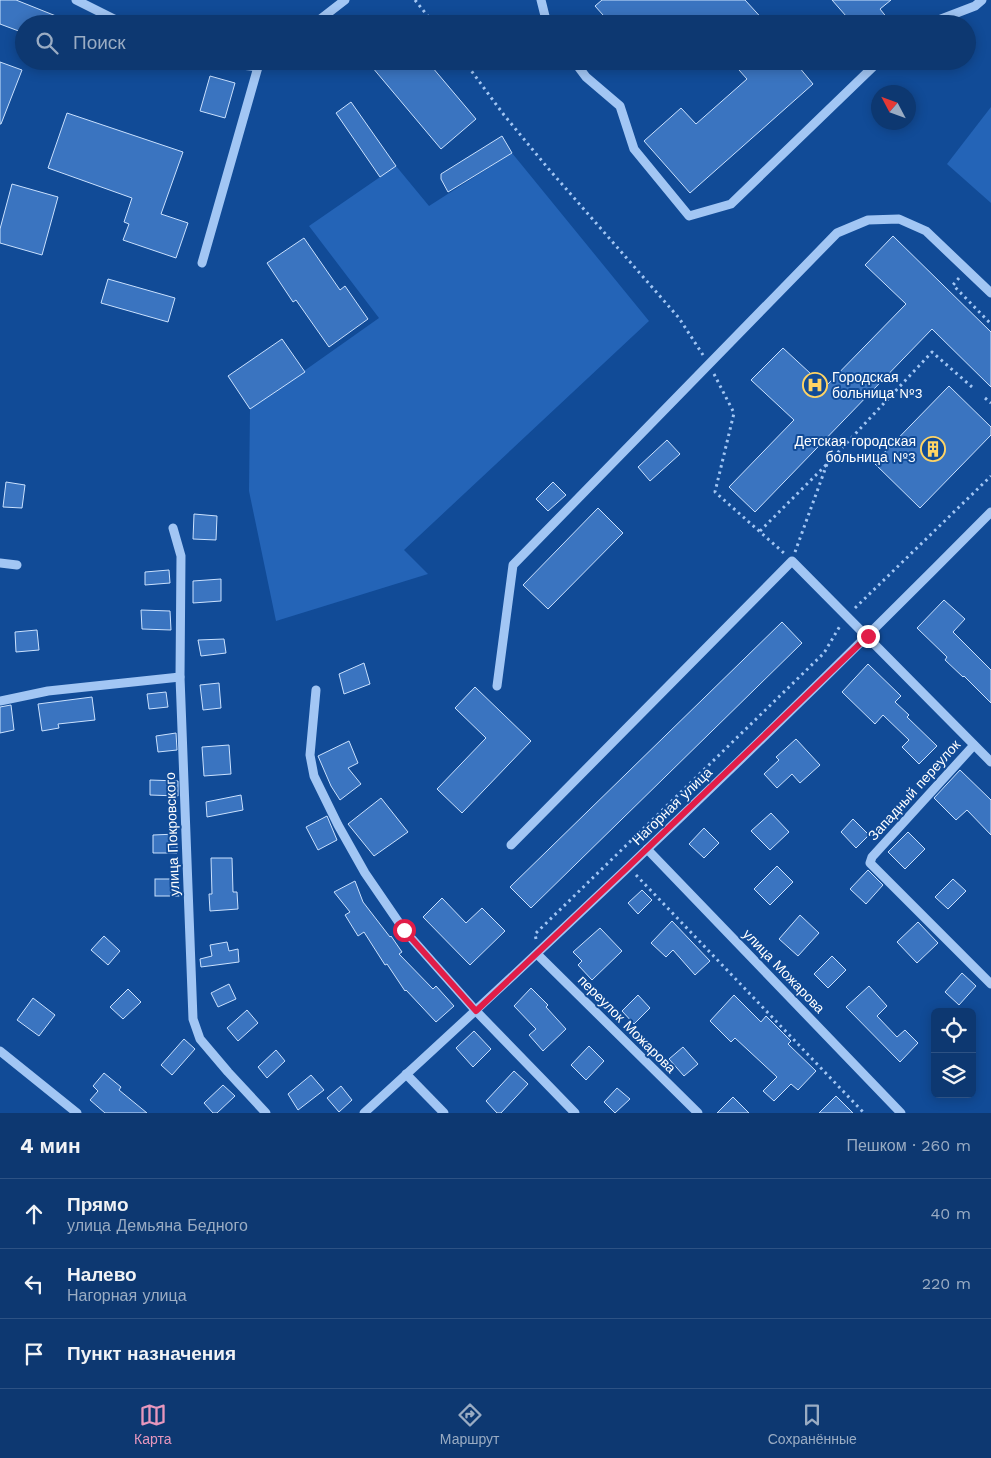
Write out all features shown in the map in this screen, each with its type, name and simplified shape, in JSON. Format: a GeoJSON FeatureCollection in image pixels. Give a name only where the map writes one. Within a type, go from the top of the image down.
{"type":"FeatureCollection","features":[{"type":"Feature","properties":{"kind":"street"},"geometry":{"type":"LineString","coordinates":[[76,0],[106,15]]}},
{"type":"Feature","properties":{"kind":"street"},"geometry":{"type":"LineString","coordinates":[[326,15],[345,0]]}},
{"type":"Feature","properties":{"kind":"street"},"geometry":{"type":"LineString","coordinates":[[541,0],[545,15]]}},
{"type":"Feature","properties":{"kind":"street"},"geometry":{"type":"LineString","coordinates":[[952,15],[975,6],[982,0]]}},
{"type":"Feature","properties":{"kind":"street"},"geometry":{"type":"LineString","coordinates":[[202,263],[259,70]]}},
{"type":"Feature","properties":{"kind":"street"},"geometry":{"type":"LineString","coordinates":[[581,70],[586,77],[620,106],[634,149],[689,216],[731,204],[870,70]]}},
{"type":"Feature","properties":{"kind":"street"},"geometry":{"type":"LineString","coordinates":[[497,686],[513,565],[837,233],[868,220],[899,219],[926,230],[991,293]]}},
{"type":"Feature","properties":{"kind":"street","name":"Нагорная улица"},"geometry":{"type":"LineString","coordinates":[[364,1113],[476,1011],[647,849],[868,636],[991,512]]}},
{"type":"Feature","properties":{"kind":"street","name":"улица Покровского"},"geometry":{"type":"LineString","coordinates":[[173,528],[181,556],[180,677],[193,1019],[200,1039],[266,1113]]}},
{"type":"Feature","properties":{"kind":"street"},"geometry":{"type":"LineString","coordinates":[[511,845],[792,561],[991,762]]}},
{"type":"Feature","properties":{"kind":"street"},"geometry":{"type":"LineString","coordinates":[[0,562],[17,565]]}},
{"type":"Feature","properties":{"kind":"street"},"geometry":{"type":"LineString","coordinates":[[0,701],[48,691],[180,677]]}},
{"type":"Feature","properties":{"kind":"street"},"geometry":{"type":"LineString","coordinates":[[316,690],[310,755],[314,776],[338,825],[365,873],[404,930],[476,1011],[575,1113]]}},
{"type":"Feature","properties":{"kind":"street","name":"Западный переулок"},"geometry":{"type":"LineString","coordinates":[[974,744],[872,857],[870,863],[991,984]]}},
{"type":"Feature","properties":{"kind":"street","name":"улица Можарова"},"geometry":{"type":"LineString","coordinates":[[647,849],[901,1113]]}},
{"type":"Feature","properties":{"kind":"street","name":"переулок Можарова"},"geometry":{"type":"LineString","coordinates":[[536,954],[698,1113]]}},
{"type":"Feature","properties":{"kind":"street"},"geometry":{"type":"LineString","coordinates":[[0,1051],[77,1113]]}},
{"type":"Feature","properties":{"kind":"street"},"geometry":{"type":"LineString","coordinates":[[406,1074],[444,1113]]}},
{"type":"Feature","properties":{"kind":"path"},"geometry":{"type":"LineString","coordinates":[[415,0],[427,15]]}},
{"type":"Feature","properties":{"kind":"path"},"geometry":{"type":"LineString","coordinates":[[471,70],[504,115],[547,167],[679,318],[709,364],[734,413],[715,492],[779,547]]}},
{"type":"Feature","properties":{"kind":"path"},"geometry":{"type":"LineString","coordinates":[[967,269],[953,285],[991,324]]}},
{"type":"Feature","properties":{"kind":"path"},"geometry":{"type":"LineString","coordinates":[[760,531],[827,464],[932,352],[972,387]]}},
{"type":"Feature","properties":{"kind":"path"},"geometry":{"type":"LineString","coordinates":[[985,398],[991,404]]}},
{"type":"Feature","properties":{"kind":"path"},"geometry":{"type":"LineString","coordinates":[[792,561],[827,464]]}},
{"type":"Feature","properties":{"kind":"path"},"geometry":{"type":"LineString","coordinates":[[536,954],[536,934],[824,653],[847,615],[991,476]]}},
{"type":"Feature","properties":{"kind":"path"},"geometry":{"type":"LineString","coordinates":[[617,855],[864,1113]]}},
{"type":"Feature","properties":{"kind":"shaded area"},"geometry":{"type":"Polygon","coordinates":[[[991,107],[991,203],[947,164],[991,107]]]}},
{"type":"Feature","properties":{"kind":"shaded area"},"geometry":{"type":"Polygon","coordinates":[[[512,153],[649,321],[404,550],[428,574],[276,621],[249,491],[250,409],[379,318],[309,226],[396,166],[429,206],[512,153]]]}},
{"type":"Feature","properties":{"kind":"building"},"geometry":{"type":"Polygon","coordinates":[[[0,0],[16,0],[54,15],[15,15],[15,30],[0,24],[0,0]]]}},
{"type":"Feature","properties":{"kind":"building"},"geometry":{"type":"Polygon","coordinates":[[[602,0],[745,0],[759,15],[603,15],[595,6],[602,0]]]}},
{"type":"Feature","properties":{"kind":"building"},"geometry":{"type":"Polygon","coordinates":[[[832,0],[891,0],[880,9],[885,15],[845,15],[832,0]]]}},
{"type":"Feature","properties":{"kind":"building"},"geometry":{"type":"Polygon","coordinates":[[[0,62],[15,67],[15,70],[22,70],[0,124],[0,62]]]}},
{"type":"Feature","properties":{"kind":"building"},"geometry":{"type":"Polygon","coordinates":[[[375,70],[435,70],[476,119],[441,149],[375,70]]]}},
{"type":"Feature","properties":{"kind":"building"},"geometry":{"type":"Polygon","coordinates":[[[739,70],[801,70],[813,84],[690,193],[644,141],[681,108],[696,124],[747,79],[739,70]]]}},
{"type":"Feature","properties":{"kind":"building"},"geometry":{"type":"Polygon","coordinates":[[[210,76],[235,83],[225,118],[200,111],[210,76]]]}},
{"type":"Feature","properties":{"kind":"building"},"geometry":{"type":"Polygon","coordinates":[[[351,102],[396,166],[380,177],[336,113],[351,102]]]}},
{"type":"Feature","properties":{"kind":"building"},"geometry":{"type":"Polygon","coordinates":[[[67,113],[183,152],[161,214],[188,223],[176,258],[123,240],[129,224],[124,222],[132,198],[48,168],[67,113]]]}},
{"type":"Feature","properties":{"kind":"building"},"geometry":{"type":"Polygon","coordinates":[[[502,136],[512,153],[448,192],[441,179],[441,174],[502,136]]]}},
{"type":"Feature","properties":{"kind":"building"},"geometry":{"type":"Polygon","coordinates":[[[12,184],[58,197],[42,255],[0,243],[0,229],[12,184]]]}},
{"type":"Feature","properties":{"kind":"building"},"geometry":{"type":"Polygon","coordinates":[[[893,236],[991,332],[991,387],[932,329],[755,512],[729,487],[794,420],[751,380],[783,348],[825,387],[906,304],[865,265],[893,236]]]}},
{"type":"Feature","properties":{"kind":"building"},"geometry":{"type":"Polygon","coordinates":[[[304,238],[340,290],[345,286],[368,319],[329,347],[296,300],[293,302],[267,263],[304,238]]]}},
{"type":"Feature","properties":{"kind":"building"},"geometry":{"type":"Polygon","coordinates":[[[108,279],[175,298],[168,322],[101,303],[108,279]]]}},
{"type":"Feature","properties":{"kind":"building"},"geometry":{"type":"Polygon","coordinates":[[[282,339],[305,372],[250,409],[228,376],[282,339]]]}},
{"type":"Feature","properties":{"kind":"building","name":"Детская городская больница №3"},"geometry":{"type":"Polygon","coordinates":[[[949,386],[991,427],[991,435],[920,508],[874,463],[949,386]]]}},
{"type":"Feature","properties":{"kind":"building"},"geometry":{"type":"Polygon","coordinates":[[[667,440],[680,454],[650,481],[638,467],[667,440]]]}},
{"type":"Feature","properties":{"kind":"building"},"geometry":{"type":"Polygon","coordinates":[[[6,482],[25,485],[22,508],[3,507],[6,482]]]}},
{"type":"Feature","properties":{"kind":"building"},"geometry":{"type":"Polygon","coordinates":[[[553,482],[566,495],[548,511],[536,499],[553,482]]]}},
{"type":"Feature","properties":{"kind":"building"},"geometry":{"type":"Polygon","coordinates":[[[598,508],[623,533],[548,609],[523,585],[598,508]]]}},
{"type":"Feature","properties":{"kind":"building"},"geometry":{"type":"Polygon","coordinates":[[[194,514],[217,516],[216,540],[193,539],[194,514]]]}},
{"type":"Feature","properties":{"kind":"building"},"geometry":{"type":"Polygon","coordinates":[[[169,570],[170,583],[145,585],[145,572],[169,570]]]}},
{"type":"Feature","properties":{"kind":"building"},"geometry":{"type":"Polygon","coordinates":[[[221,579],[221,601],[193,603],[193,581],[221,579]]]}},
{"type":"Feature","properties":{"kind":"building"},"geometry":{"type":"Polygon","coordinates":[[[944,600],[965,619],[953,632],[991,670],[991,703],[945,660],[947,657],[917,628],[944,600]]]}},
{"type":"Feature","properties":{"kind":"building"},"geometry":{"type":"Polygon","coordinates":[[[141,610],[170,611],[171,630],[142,629],[141,610]]]}},
{"type":"Feature","properties":{"kind":"building"},"geometry":{"type":"Polygon","coordinates":[[[782,622],[802,643],[531,908],[510,887],[782,622]]]}},
{"type":"Feature","properties":{"kind":"building"},"geometry":{"type":"Polygon","coordinates":[[[37,630],[39,650],[16,652],[15,632],[37,630]]]}},
{"type":"Feature","properties":{"kind":"building"},"geometry":{"type":"Polygon","coordinates":[[[224,639],[226,653],[201,656],[198,640],[224,639]]]}},
{"type":"Feature","properties":{"kind":"building"},"geometry":{"type":"Polygon","coordinates":[[[364,663],[370,684],[344,694],[339,674],[364,663]]]}},
{"type":"Feature","properties":{"kind":"building"},"geometry":{"type":"Polygon","coordinates":[[[868,664],[901,696],[895,702],[909,715],[907,717],[937,746],[919,764],[902,747],[909,740],[883,715],[875,724],[842,692],[868,664]]]}},
{"type":"Feature","properties":{"kind":"building"},"geometry":{"type":"Polygon","coordinates":[[[219,683],[221,708],[203,710],[200,685],[219,683]]]}},
{"type":"Feature","properties":{"kind":"building"},"geometry":{"type":"Polygon","coordinates":[[[475,687],[531,741],[462,813],[437,789],[486,738],[455,708],[475,687]]]}},
{"type":"Feature","properties":{"kind":"building"},"geometry":{"type":"Polygon","coordinates":[[[166,692],[168,707],[149,709],[147,694],[166,692]]]}},
{"type":"Feature","properties":{"kind":"building"},"geometry":{"type":"Polygon","coordinates":[[[92,697],[95,720],[58,724],[59,728],[42,731],[38,704],[92,697]]]}},
{"type":"Feature","properties":{"kind":"building"},"geometry":{"type":"Polygon","coordinates":[[[11,705],[14,730],[0,733],[0,707],[11,705]]]}},
{"type":"Feature","properties":{"kind":"building"},"geometry":{"type":"Polygon","coordinates":[[[176,733],[177,750],[158,752],[156,736],[176,733]]]}},
{"type":"Feature","properties":{"kind":"building"},"geometry":{"type":"Polygon","coordinates":[[[796,739],[820,765],[800,783],[792,774],[777,788],[764,774],[779,760],[776,757],[796,739]]]}},
{"type":"Feature","properties":{"kind":"building"},"geometry":{"type":"Polygon","coordinates":[[[349,741],[358,763],[348,768],[361,784],[340,800],[331,786],[318,756],[349,741]]]}},
{"type":"Feature","properties":{"kind":"building"},"geometry":{"type":"Polygon","coordinates":[[[229,745],[231,774],[204,776],[202,747],[229,745]]]}},
{"type":"Feature","properties":{"kind":"building"},"geometry":{"type":"Polygon","coordinates":[[[960,770],[991,800],[991,835],[967,810],[956,820],[934,798],[960,770]]]}},
{"type":"Feature","properties":{"kind":"building"},"geometry":{"type":"Polygon","coordinates":[[[150,780],[178,781],[178,796],[150,795],[150,780]]]}},
{"type":"Feature","properties":{"kind":"building"},"geometry":{"type":"Polygon","coordinates":[[[241,795],[243,810],[207,817],[206,802],[241,795]]]}},
{"type":"Feature","properties":{"kind":"building"},"geometry":{"type":"Polygon","coordinates":[[[381,798],[408,832],[374,856],[348,824],[381,798]]]}},
{"type":"Feature","properties":{"kind":"building"},"geometry":{"type":"Polygon","coordinates":[[[771,813],[789,832],[770,850],[751,831],[771,813]]]}},
{"type":"Feature","properties":{"kind":"building"},"geometry":{"type":"Polygon","coordinates":[[[327,816],[337,840],[318,850],[306,827],[327,816]]]}},
{"type":"Feature","properties":{"kind":"building"},"geometry":{"type":"Polygon","coordinates":[[[853,819],[869,835],[856,848],[841,832],[853,819]]]}},
{"type":"Feature","properties":{"kind":"building"},"geometry":{"type":"Polygon","coordinates":[[[704,828],[719,843],[704,858],[689,844],[704,828]]]}},
{"type":"Feature","properties":{"kind":"building"},"geometry":{"type":"Polygon","coordinates":[[[908,832],[925,849],[905,869],[888,852],[908,832]]]}},
{"type":"Feature","properties":{"kind":"building"},"geometry":{"type":"Polygon","coordinates":[[[177,834],[177,853],[153,853],[153,835],[177,834]]]}},
{"type":"Feature","properties":{"kind":"building"},"geometry":{"type":"Polygon","coordinates":[[[211,858],[232,858],[233,892],[237,892],[238,909],[210,911],[209,894],[212,894],[211,858]]]}},
{"type":"Feature","properties":{"kind":"building"},"geometry":{"type":"Polygon","coordinates":[[[777,866],[793,882],[770,905],[754,889],[777,866]]]}},
{"type":"Feature","properties":{"kind":"building"},"geometry":{"type":"Polygon","coordinates":[[[868,870],[883,885],[866,904],[850,889],[868,870]]]}},
{"type":"Feature","properties":{"kind":"building"},"geometry":{"type":"Polygon","coordinates":[[[155,879],[179,879],[179,896],[155,896],[155,879]]]}},
{"type":"Feature","properties":{"kind":"building"},"geometry":{"type":"Polygon","coordinates":[[[953,879],[966,891],[948,909],[935,897],[953,879]]]}},
{"type":"Feature","properties":{"kind":"building"},"geometry":{"type":"Polygon","coordinates":[[[355,881],[363,902],[391,936],[402,952],[399,954],[433,989],[436,986],[454,1006],[436,1022],[405,991],[387,964],[385,965],[364,932],[358,936],[345,915],[350,912],[334,892],[355,881]]]}},
{"type":"Feature","properties":{"kind":"building"},"geometry":{"type":"Polygon","coordinates":[[[642,890],[652,900],[638,914],[628,903],[642,890]]]}},
{"type":"Feature","properties":{"kind":"building"},"geometry":{"type":"Polygon","coordinates":[[[442,898],[466,923],[482,908],[505,931],[470,965],[423,917],[442,898]]]}},
{"type":"Feature","properties":{"kind":"building"},"geometry":{"type":"Polygon","coordinates":[[[800,915],[819,933],[798,956],[779,939],[800,915]]]}},
{"type":"Feature","properties":{"kind":"building"},"geometry":{"type":"Polygon","coordinates":[[[672,921],[710,961],[695,975],[673,950],[666,957],[651,943],[672,921]]]}},
{"type":"Feature","properties":{"kind":"building"},"geometry":{"type":"Polygon","coordinates":[[[918,922],[938,943],[917,963],[897,942],[918,922]]]}},
{"type":"Feature","properties":{"kind":"building"},"geometry":{"type":"Polygon","coordinates":[[[600,928],[622,951],[592,980],[578,965],[582,961],[573,952],[600,928]]]}},
{"type":"Feature","properties":{"kind":"building"},"geometry":{"type":"Polygon","coordinates":[[[104,936],[120,951],[108,965],[91,950],[104,936]]]}},
{"type":"Feature","properties":{"kind":"building"},"geometry":{"type":"Polygon","coordinates":[[[227,942],[229,951],[238,949],[239,962],[201,967],[200,959],[212,956],[210,945],[227,942]]]}},
{"type":"Feature","properties":{"kind":"building"},"geometry":{"type":"Polygon","coordinates":[[[832,956],[846,970],[828,988],[814,974],[832,956]]]}},
{"type":"Feature","properties":{"kind":"building"},"geometry":{"type":"Polygon","coordinates":[[[962,973],[976,986],[959,1005],[945,992],[962,973]]]}},
{"type":"Feature","properties":{"kind":"building"},"geometry":{"type":"Polygon","coordinates":[[[229,984],[236,999],[218,1007],[211,993],[229,984]]]}},
{"type":"Feature","properties":{"kind":"building"},"geometry":{"type":"Polygon","coordinates":[[[869,986],[887,1006],[877,1016],[897,1037],[905,1030],[918,1043],[900,1062],[846,1007],[869,986]]]}},
{"type":"Feature","properties":{"kind":"building"},"geometry":{"type":"Polygon","coordinates":[[[531,988],[548,1005],[546,1007],[566,1029],[543,1051],[529,1035],[536,1029],[514,1006],[531,988]]]}},
{"type":"Feature","properties":{"kind":"building"},"geometry":{"type":"Polygon","coordinates":[[[128,989],[141,1002],[123,1019],[110,1007],[128,989]]]}},
{"type":"Feature","properties":{"kind":"building"},"geometry":{"type":"Polygon","coordinates":[[[638,995],[650,1008],[634,1024],[622,1011],[638,995]]]}},
{"type":"Feature","properties":{"kind":"building"},"geometry":{"type":"Polygon","coordinates":[[[734,995],[761,1022],[766,1016],[791,1041],[788,1044],[816,1071],[798,1090],[791,1084],[774,1101],[763,1091],[777,1077],[735,1038],[731,1042],[710,1021],[734,995]]]}},
{"type":"Feature","properties":{"kind":"building"},"geometry":{"type":"Polygon","coordinates":[[[33,998],[55,1015],[39,1036],[17,1020],[33,998]]]}},
{"type":"Feature","properties":{"kind":"building"},"geometry":{"type":"Polygon","coordinates":[[[247,1010],[258,1023],[238,1041],[227,1028],[247,1010]]]}},
{"type":"Feature","properties":{"kind":"building"},"geometry":{"type":"Polygon","coordinates":[[[474,1031],[491,1049],[473,1067],[456,1048],[474,1031]]]}},
{"type":"Feature","properties":{"kind":"building"},"geometry":{"type":"Polygon","coordinates":[[[184,1039],[195,1049],[172,1075],[161,1065],[184,1039]]]}},
{"type":"Feature","properties":{"kind":"building"},"geometry":{"type":"Polygon","coordinates":[[[589,1046],[604,1061],[586,1080],[571,1065],[589,1046]]]}},
{"type":"Feature","properties":{"kind":"building"},"geometry":{"type":"Polygon","coordinates":[[[683,1047],[698,1064],[684,1076],[669,1059],[683,1047]]]}},
{"type":"Feature","properties":{"kind":"building"},"geometry":{"type":"Polygon","coordinates":[[[276,1050],[285,1061],[267,1078],[258,1067],[276,1050]]]}},
{"type":"Feature","properties":{"kind":"building"},"geometry":{"type":"Polygon","coordinates":[[[514,1071],[528,1084],[501,1113],[497,1113],[486,1101],[514,1071]]]}},
{"type":"Feature","properties":{"kind":"building"},"geometry":{"type":"Polygon","coordinates":[[[104,1073],[121,1087],[119,1090],[147,1113],[105,1113],[90,1100],[98,1091],[93,1086],[104,1073]]]}},
{"type":"Feature","properties":{"kind":"building"},"geometry":{"type":"Polygon","coordinates":[[[311,1075],[324,1090],[298,1110],[288,1094],[311,1075]]]}},
{"type":"Feature","properties":{"kind":"building"},"geometry":{"type":"Polygon","coordinates":[[[223,1085],[235,1096],[217,1113],[213,1113],[204,1103],[223,1085]]]}},
{"type":"Feature","properties":{"kind":"building"},"geometry":{"type":"Polygon","coordinates":[[[341,1086],[352,1100],[339,1112],[327,1098],[341,1086]]]}},
{"type":"Feature","properties":{"kind":"building"},"geometry":{"type":"Polygon","coordinates":[[[617,1088],[630,1099],[615,1113],[604,1102],[617,1088]]]}},
{"type":"Feature","properties":{"kind":"building"},"geometry":{"type":"Polygon","coordinates":[[[836,1096],[853,1113],[819,1113],[836,1096]]]}},
{"type":"Feature","properties":{"kind":"building"},"geometry":{"type":"Polygon","coordinates":[[[733,1097],[749,1113],[717,1113],[733,1097]]]}},
{"type":"Feature","properties":{"kind":"place","name":"Городская больница №3"},"geometry":{"type":"Point","coordinates":[815,385]}},
{"type":"Feature","properties":{"kind":"place","name":"Детская городская больница №3"},"geometry":{"type":"Point","coordinates":[933,449]}},
{"type":"Feature","properties":{"kind":"route"},"geometry":{"type":"LineString","coordinates":[[404,930],[476,1011],[868,636]]}}]}
